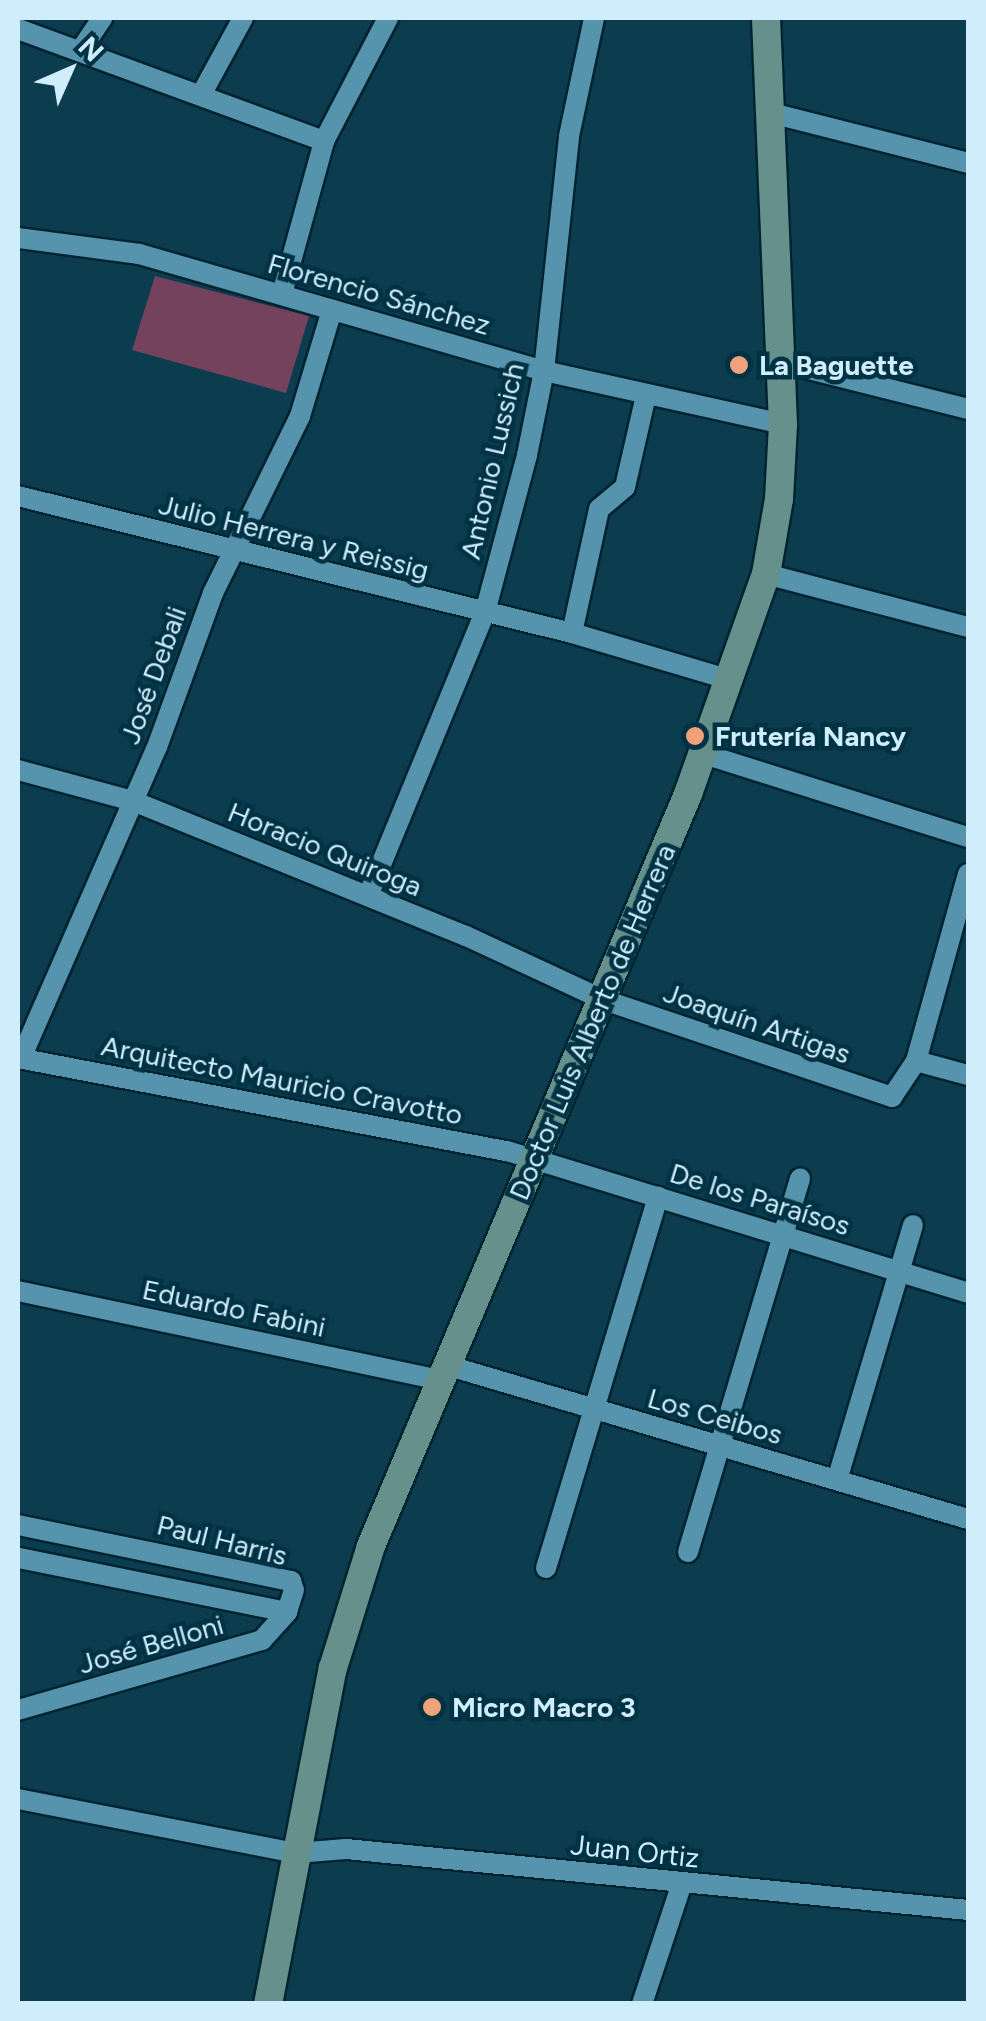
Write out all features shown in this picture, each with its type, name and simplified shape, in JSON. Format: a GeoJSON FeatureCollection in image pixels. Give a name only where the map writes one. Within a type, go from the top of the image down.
{"type":"FeatureCollection","features":[{"type":"Feature","properties":{"kind":"street"},"geometry":{"type":"LineString","coordinates":[[80,51],[102,18]]}},
{"type":"Feature","properties":{"kind":"street"},"geometry":{"type":"LineString","coordinates":[[201,95],[243,18]]}},
{"type":"Feature","properties":{"kind":"street"},"geometry":{"type":"LineString","coordinates":[[282,294],[324,141],[388,18]]}},
{"type":"Feature","properties":{"kind":"street","name":"Antonio Lussich"},"geometry":{"type":"LineString","coordinates":[[368,896],[485,612],[544,371],[569,136],[594,18]]}},
{"type":"Feature","properties":{"kind":"street","name":"Doctor Luis Alberto de Herrera"},"geometry":{"type":"LineString","coordinates":[[268,2004],[333,1668],[371,1546],[604,1000],[704,754],[766,574],[780,499],[782,424],[766,18]]}},
{"type":"Feature","properties":{"kind":"street"},"geometry":{"type":"LineString","coordinates":[[18,29],[324,141]]}},
{"type":"Feature","properties":{"kind":"street"},"geometry":{"type":"LineString","coordinates":[[767,112],[968,163]]}},
{"type":"Feature","properties":{"kind":"street","name":"Florencio Sánchez"},"geometry":{"type":"LineString","coordinates":[[18,238],[139,254],[544,371],[782,424]]}},
{"type":"Feature","properties":{"kind":"street","name":"José Debali"},"geometry":{"type":"LineString","coordinates":[[19,1058],[134,800],[232,549],[300,416],[332,310]]}},
{"type":"Feature","properties":{"kind":"street"},"geometry":{"type":"LineString","coordinates":[[781,362],[968,409]]}},
{"type":"Feature","properties":{"kind":"street"},"geometry":{"type":"LineString","coordinates":[[572,633],[599,508],[625,487],[646,395]]}},
{"type":"Feature","properties":{"kind":"street","name":"Julio Herrera y Reissig"},"geometry":{"type":"LineString","coordinates":[[18,496],[572,633],[731,680]]}},
{"type":"Feature","properties":{"kind":"street"},"geometry":{"type":"LineString","coordinates":[[766,574],[968,627]]}},
{"type":"Feature","properties":{"kind":"street"},"geometry":{"type":"LineString","coordinates":[[704,754],[968,837]]}},
{"type":"Feature","properties":{"kind":"street","name":"Horacio Quiroga"},"geometry":{"type":"LineString","coordinates":[[18,770],[134,800],[368,896],[604,1000]]}},
{"type":"Feature","properties":{"kind":"street"},"geometry":{"type":"LineString","coordinates":[[968,874],[916,1062],[968,1075]]}},
{"type":"Feature","properties":{"kind":"street","name":"Joaquín Artigas"},"geometry":{"type":"LineString","coordinates":[[604,1000],[892,1098],[916,1062]]}},
{"type":"Feature","properties":{"kind":"street","name":"Arquitecto Mauricio Cravotto"},"geometry":{"type":"LineString","coordinates":[[19,1058],[535,1158]]}},
{"type":"Feature","properties":{"kind":"street","name":"De los Paraísos"},"geometry":{"type":"LineString","coordinates":[[535,1158],[968,1293]]}},
{"type":"Feature","properties":{"kind":"street"},"geometry":{"type":"LineString","coordinates":[[688,1552],[800,1178]]}},
{"type":"Feature","properties":{"kind":"street"},"geometry":{"type":"LineString","coordinates":[[546,1568],[658,1197]]}},
{"type":"Feature","properties":{"kind":"street"},"geometry":{"type":"LineString","coordinates":[[837,1480],[914,1224]]}},
{"type":"Feature","properties":{"kind":"street","name":"Eduardo Fabini"},"geometry":{"type":"LineString","coordinates":[[18,1291],[443,1372]]}},
{"type":"Feature","properties":{"kind":"street","name":"Los Ceibos"},"geometry":{"type":"LineString","coordinates":[[443,1372],[595,1409],[968,1519]]}},
{"type":"Feature","properties":{"kind":"street","name":"Paul Harris"},"geometry":{"type":"LineString","coordinates":[[18,1525],[291,1581],[288,1612],[18,1558]]}},
{"type":"Feature","properties":{"kind":"street","name":"José Belloni"},"geometry":{"type":"LineString","coordinates":[[18,1710],[262,1640],[288,1612]]}},
{"type":"Feature","properties":{"kind":"street","name":"Juan Ortiz"},"geometry":{"type":"LineString","coordinates":[[18,1799],[296,1853],[346,1850],[968,1910]]}},
{"type":"Feature","properties":{"kind":"street"},"geometry":{"type":"LineString","coordinates":[[642,2004],[682,1883]]}},
{"type":"Feature","properties":{"kind":"shaded area"},"geometry":{"type":"Polygon","coordinates":[[[155,276],[309,316],[286,393],[132,350],[155,276]]]}},
{"type":"Feature","properties":{"kind":"place","name":"La Baguette"},"geometry":{"type":"Point","coordinates":[739,365]}},
{"type":"Feature","properties":{"kind":"place","name":"Frutería Nancy"},"geometry":{"type":"Point","coordinates":[695,736]}},
{"type":"Feature","properties":{"kind":"place","name":"Micro Macro 3"},"geometry":{"type":"Point","coordinates":[432,1707]}}]}
